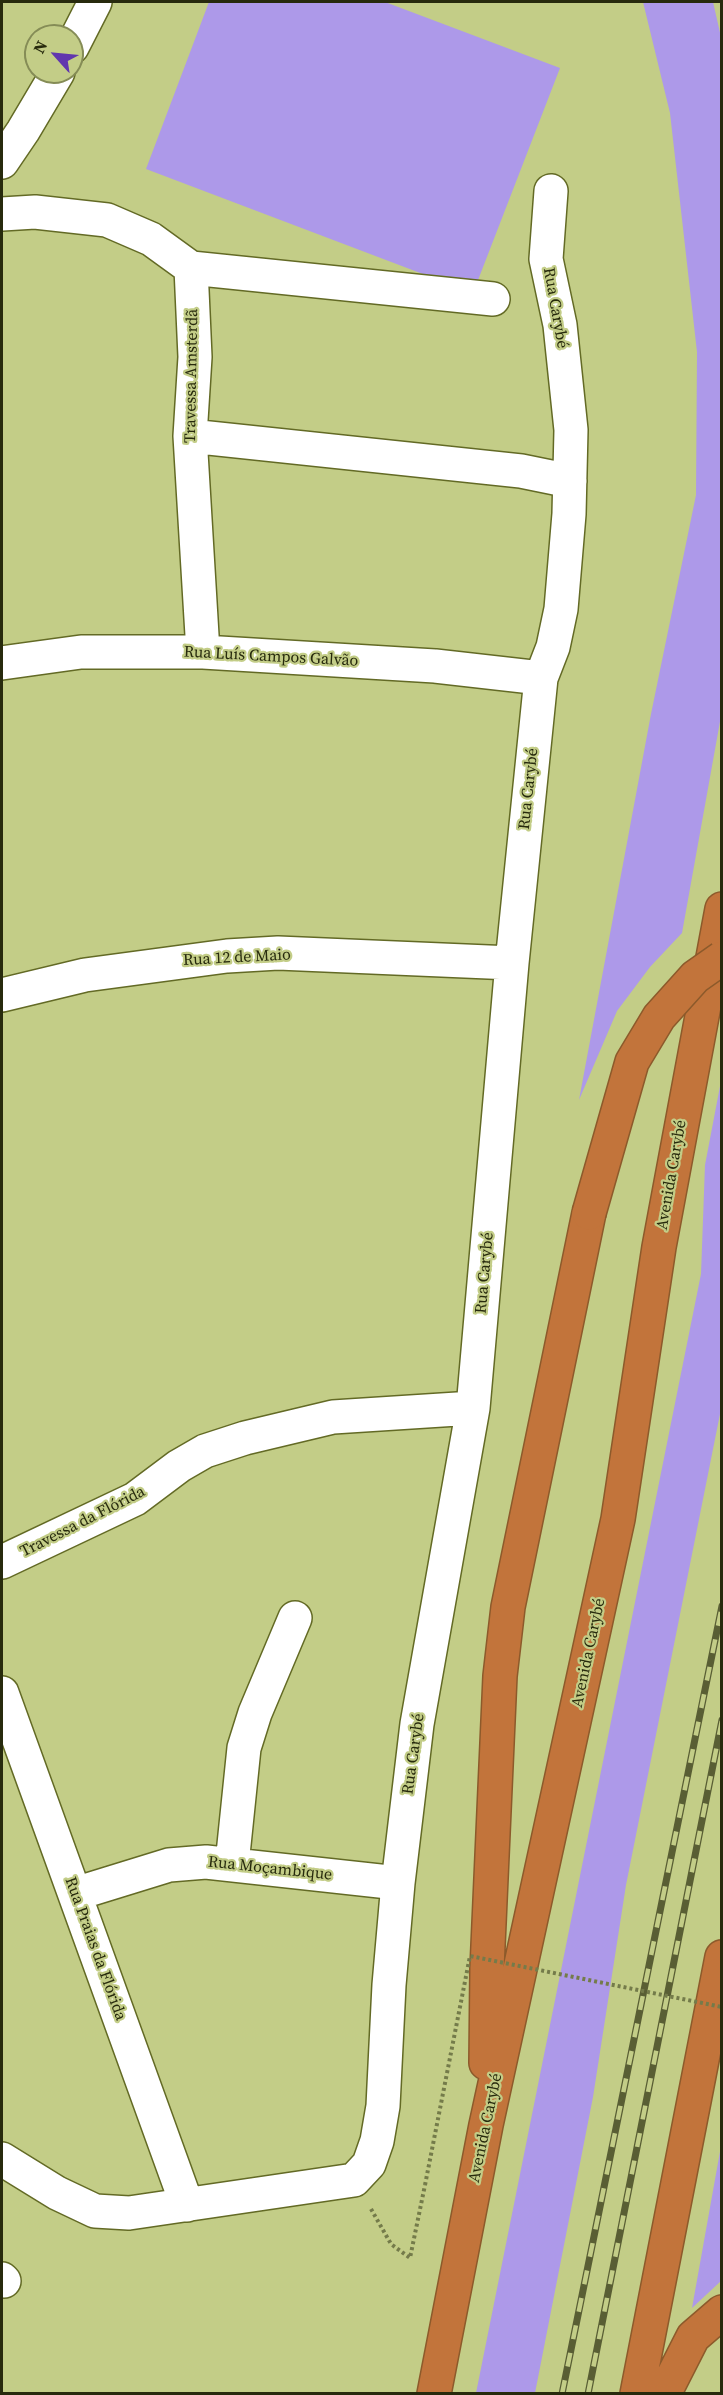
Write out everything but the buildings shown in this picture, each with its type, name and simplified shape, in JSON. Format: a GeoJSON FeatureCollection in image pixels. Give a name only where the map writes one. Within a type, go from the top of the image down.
{"type":"FeatureCollection","features":[{"type":"Feature","properties":{"kind":"highway","name":"Avenida Carybé"},"geometry":{"type":"LineString","coordinates":[[434,2394],[486,2125],[618,1520],[659,1247],[722,909]]}},
{"type":"Feature","properties":{"kind":"highway"},"geometry":{"type":"LineString","coordinates":[[486,2125],[486,2048],[500,1676],[508,1607],[589,1213],[632,1062],[659,1017],[696,977],[722,958]]}},
{"type":"Feature","properties":{"kind":"highway"},"geometry":{"type":"LineString","coordinates":[[637,2394],[722,1957]]}},
{"type":"Feature","properties":{"kind":"highway"},"geometry":{"type":"LineString","coordinates":[[664,2394],[693,2337],[722,2312]]}},
{"type":"Feature","properties":{"kind":"street"},"geometry":{"type":"LineString","coordinates":[[83,24],[94,2]]}},
{"type":"Feature","properties":{"kind":"street"},"geometry":{"type":"LineString","coordinates":[[2,162],[51,84]]}},
{"type":"Feature","properties":{"kind":"street","name":"Rua Carybé"},"geometry":{"type":"LineString","coordinates":[[354,2180],[369,2164],[377,2141],[383,2106],[389,1985],[398,1883],[417,1724],[473,1408],[512,963],[541,678],[553,647],[561,609],[570,482],[571,430],[560,325],[546,259],[551,191]]}},
{"type":"Feature","properties":{"kind":"street"},"geometry":{"type":"LineString","coordinates":[[2,214],[35,212],[107,220],[151,239],[191,268],[493,299]]}},
{"type":"Feature","properties":{"kind":"street","name":"Travessa Amsterdã"},"geometry":{"type":"LineString","coordinates":[[191,268],[195,357],[190,436],[202,652]]}},
{"type":"Feature","properties":{"kind":"street"},"geometry":{"type":"LineString","coordinates":[[190,436],[521,471],[570,482]]}},
{"type":"Feature","properties":{"kind":"street","name":"Rua Luís Campos Galvão"},"geometry":{"type":"LineString","coordinates":[[2,663],[81,652],[202,652],[435,666],[541,678]]}},
{"type":"Feature","properties":{"kind":"street","name":"Rua 12 de Maio"},"geometry":{"type":"LineString","coordinates":[[2,995],[85,975],[227,956],[278,953],[512,963]]}},
{"type":"Feature","properties":{"kind":"street","name":"Travessa da Flórida"},"geometry":{"type":"LineString","coordinates":[[2,1562],[135,1499],[179,1466],[205,1451],[245,1438],[333,1417],[473,1408]]}},
{"type":"Feature","properties":{"kind":"street"},"geometry":{"type":"LineString","coordinates":[[232,1864],[244,1748],[255,1713],[294,1618]]}},
{"type":"Feature","properties":{"kind":"street","name":"Rua Praias da Flórida"},"geometry":{"type":"LineString","coordinates":[[2,1693],[187,2205]]}},
{"type":"Feature","properties":{"kind":"street","name":"Rua Moçambique"},"geometry":{"type":"LineString","coordinates":[[75,1894],[169,1865],[207,1862],[398,1883]]}},
{"type":"Feature","properties":{"kind":"street"},"geometry":{"type":"LineString","coordinates":[[2,2159],[57,2193],[94,2211],[129,2213],[354,2180]]}},
{"type":"Feature","properties":{"kind":"path"},"geometry":{"type":"LineString","coordinates":[[354,2180],[391,2244],[410,2258],[470,1956],[722,2007]]}},
{"type":"Feature","properties":{"kind":"shaded area"},"geometry":{"type":"Polygon","coordinates":[[[209,2],[385,2],[560,68],[473,293],[146,169],[209,2]]]}},
{"type":"Feature","properties":{"kind":"shaded area"},"geometry":{"type":"Polygon","coordinates":[[[643,2],[713,2],[721,37],[721,716],[682,933],[650,967],[617,1011],[579,1100],[651,714],[696,495],[697,352],[670,113],[643,2]]]}},
{"type":"Feature","properties":{"kind":"shaded area"},"geometry":{"type":"Polygon","coordinates":[[[721,1081],[721,1409],[626,1885],[593,2097],[535,2393],[476,2393],[701,1274],[705,1165],[721,1081]]]}},
{"type":"Feature","properties":{"kind":"shaded area"},"geometry":{"type":"Polygon","coordinates":[[[721,2146],[721,2281],[692,2308],[721,2146]]]}},
{"type":"Feature","properties":{"kind":"railway"},"geometry":{"type":"LineString","coordinates":[[562,2394],[722,1606]]}},
{"type":"Feature","properties":{"kind":"railway"},"geometry":{"type":"LineString","coordinates":[[588,2394],[722,1720]]}}]}
